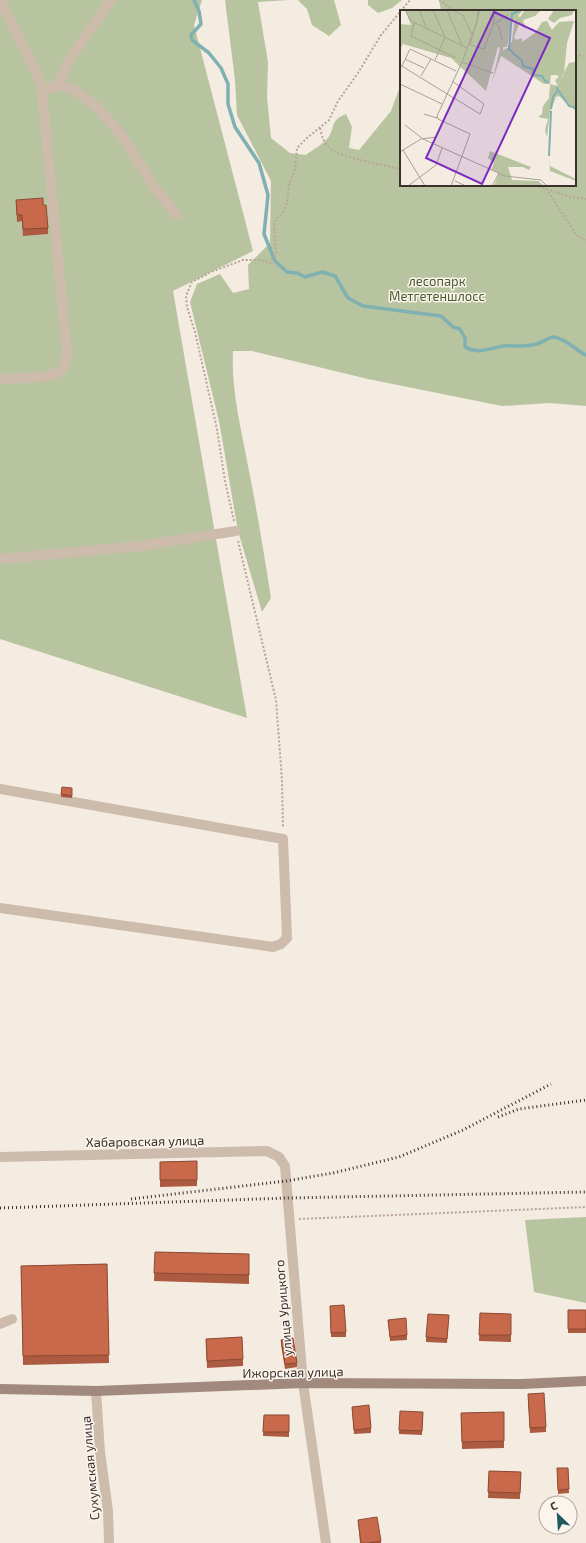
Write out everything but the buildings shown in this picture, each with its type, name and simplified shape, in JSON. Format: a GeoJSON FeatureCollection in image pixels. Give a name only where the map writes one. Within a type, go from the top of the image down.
{"type":"FeatureCollection","features":[{"type":"Feature","properties":{"kind":"street"},"geometry":{"type":"LineString","coordinates":[[57,85],[69,60],[112,0]]}},
{"type":"Feature","properties":{"kind":"street"},"geometry":{"type":"LineString","coordinates":[[0,1],[36,71],[42,91],[67,353],[65,364],[59,372],[46,376],[0,379]]}},
{"type":"Feature","properties":{"kind":"street"},"geometry":{"type":"LineString","coordinates":[[42,91],[57,85],[73,89],[98,108],[122,136],[154,187],[177,215]]}},
{"type":"Feature","properties":{"kind":"street"},"geometry":{"type":"LineString","coordinates":[[0,559],[140,546],[236,530]]}},
{"type":"Feature","properties":{"kind":"street"},"geometry":{"type":"LineString","coordinates":[[0,789],[283,839],[287,938],[281,944],[273,947],[0,908]]}},
{"type":"Feature","properties":{"kind":"street","name":"Хабаровская улица"},"geometry":{"type":"LineString","coordinates":[[0,1157],[267,1151],[279,1157],[285,1166]]}},
{"type":"Feature","properties":{"kind":"street","name":"улица Урицкого"},"geometry":{"type":"LineString","coordinates":[[285,1166],[288,1219],[303,1383],[326,1543]]}},
{"type":"Feature","properties":{"kind":"street"},"geometry":{"type":"LineString","coordinates":[[0,1324],[12,1319]]}},
{"type":"Feature","properties":{"kind":"street","name":"Ижорская улица"},"geometry":{"type":"LineString","coordinates":[[0,1389],[96,1391],[303,1383],[522,1384],[586,1381]]}},
{"type":"Feature","properties":{"kind":"street","name":"Сухумская улица"},"geometry":{"type":"LineString","coordinates":[[96,1391],[100,1452],[108,1510],[109,1543]]}},
{"type":"Feature","properties":{"kind":"path"},"geometry":{"type":"LineString","coordinates":[[402,10],[410,0]]}},
{"type":"Feature","properties":{"kind":"path"},"geometry":{"type":"LineString","coordinates":[[438,0],[453,10]]}},
{"type":"Feature","properties":{"kind":"path"},"geometry":{"type":"LineString","coordinates":[[283,839],[282,780],[276,700],[225,482],[215,422],[195,332],[187,307],[186,296],[192,282],[211,272],[243,260],[262,260],[270,263],[276,253],[274,231],[275,221],[283,212],[287,203],[289,184],[295,169],[297,148],[328,120],[338,101],[358,73],[381,35],[400,12]]}},
{"type":"Feature","properties":{"kind":"path"},"geometry":{"type":"LineString","coordinates":[[576,55],[586,56]]}},
{"type":"Feature","properties":{"kind":"path"},"geometry":{"type":"LineString","coordinates":[[320,128],[322,139],[332,150],[367,161],[400,169]]}},
{"type":"Feature","properties":{"kind":"path"},"geometry":{"type":"LineString","coordinates":[[537,186],[569,197],[586,199]]}},
{"type":"Feature","properties":{"kind":"path"},"geometry":{"type":"LineString","coordinates":[[544,186],[576,235],[586,240]]}},
{"type":"Feature","properties":{"kind":"path"},"geometry":{"type":"LineString","coordinates":[[288,1219],[586,1207]]}},
{"type":"Feature","properties":{"kind":"green space"},"geometry":{"type":"Polygon","coordinates":[[[0,0],[202,0],[194,25],[253,251],[173,291],[247,718],[0,639],[0,0]]]}},
{"type":"Feature","properties":{"kind":"green space","name":"лесопарк Метгетеншлосс"},"geometry":{"type":"Polygon","coordinates":[[[225,0],[289,0],[258,2],[268,62],[267,97],[271,138],[290,153],[306,155],[325,141],[330,135],[337,119],[346,114],[352,127],[349,148],[359,150],[391,111],[400,87],[400,186],[576,186],[576,10],[441,10],[439,0],[586,0],[586,406],[550,403],[502,406],[368,379],[252,351],[233,351],[237,409],[271,598],[262,612],[238,531],[219,421],[190,302],[197,284],[220,274],[233,293],[249,289],[248,265],[270,243],[271,181],[237,115],[235,80],[225,0]]]}},
{"type":"Feature","properties":{"kind":"green space"},"geometry":{"type":"Polygon","coordinates":[[[298,0],[334,0],[341,25],[329,36],[312,25],[307,9],[298,0]]]}},
{"type":"Feature","properties":{"kind":"green space"},"geometry":{"type":"Polygon","coordinates":[[[368,0],[402,0],[392,8],[378,13],[368,5],[368,0]]]}},
{"type":"Feature","properties":{"kind":"green space"},"geometry":{"type":"Polygon","coordinates":[[[586,1217],[586,1303],[534,1292],[525,1220],[586,1217]]]}},
{"type":"Feature","properties":{"kind":"waterway"},"geometry":{"type":"LineString","coordinates":[[194,0],[199,11],[201,24],[191,35],[192,40],[209,53],[221,68],[228,84],[228,104],[235,127],[259,163],[268,195],[264,234],[275,261],[287,272],[297,273],[305,277],[322,272],[335,276],[348,298],[363,306],[441,316],[453,327],[460,329],[465,338],[465,347],[470,349],[480,351],[504,346],[527,346],[537,344],[554,337],[567,342],[586,355]]}},
{"type":"Feature","properties":{"kind":"railway"},"geometry":{"type":"LineString","coordinates":[[131,1199],[286,1181],[333,1173],[399,1157],[463,1130],[551,1084]]}},
{"type":"Feature","properties":{"kind":"railway"},"geometry":{"type":"LineString","coordinates":[[498,1117],[519,1109],[586,1100]]}},
{"type":"Feature","properties":{"kind":"railway"},"geometry":{"type":"LineString","coordinates":[[0,1208],[287,1198],[586,1192]]}}]}
